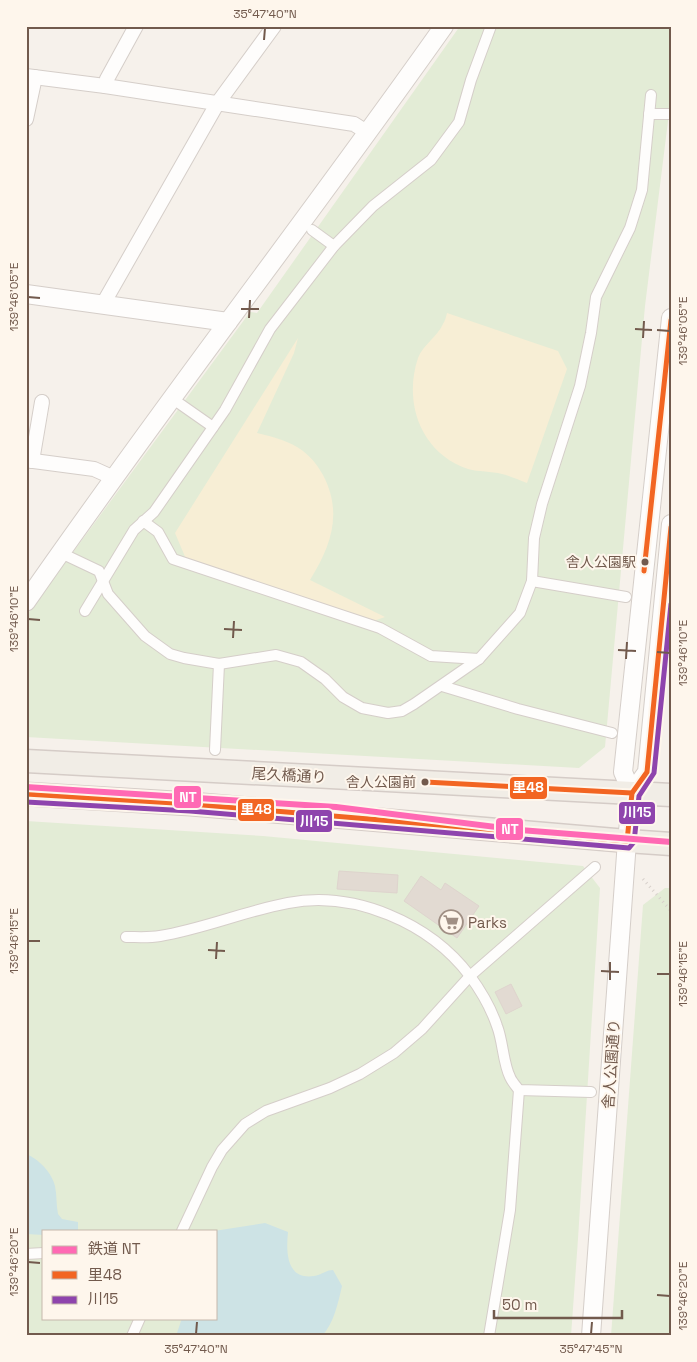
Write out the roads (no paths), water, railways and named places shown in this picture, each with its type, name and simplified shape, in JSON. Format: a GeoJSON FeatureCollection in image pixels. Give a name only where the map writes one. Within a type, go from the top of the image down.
{"type":"FeatureCollection","features":[{"type":"Feature","properties":{"kind":"main road","name":"尾久橋通り"},"geometry":{"type":"LineString","coordinates":[[26,761],[671,795]]}},
{"type":"Feature","properties":{"kind":"main road"},"geometry":{"type":"LineString","coordinates":[[26,794],[192,804],[671,844]]}},
{"type":"Feature","properties":{"kind":"street"},"geometry":{"type":"LineString","coordinates":[[105,86],[136,26]]}},
{"type":"Feature","properties":{"kind":"street"},"geometry":{"type":"LineString","coordinates":[[102,304],[216,104],[274,26]]}},
{"type":"Feature","properties":{"kind":"street"},"geometry":{"type":"LineString","coordinates":[[26,602],[60,552],[368,133],[444,26]]}},
{"type":"Feature","properties":{"kind":"street"},"geometry":{"type":"LineString","coordinates":[[85,611],[134,530],[154,512],[214,427],[270,329],[334,246],[373,206],[431,160],[459,122],[471,80],[491,26]]}},
{"type":"Feature","properties":{"kind":"street"},"geometry":{"type":"LineString","coordinates":[[26,119],[31,77],[105,86],[357,125],[368,133]]}},
{"type":"Feature","properties":{"kind":"street"},"geometry":{"type":"LineString","coordinates":[[60,552],[99,572],[108,594],[145,636],[170,654],[219,664],[276,655],[301,662],[325,679],[343,697],[362,708],[388,713],[402,710],[442,686],[479,659],[520,613],[532,581],[534,538],[542,504],[580,386],[596,297],[630,228],[642,190],[651,95]]}},
{"type":"Feature","properties":{"kind":"street"},"geometry":{"type":"LineString","coordinates":[[649,114],[671,114]]}},
{"type":"Feature","properties":{"kind":"street"},"geometry":{"type":"LineString","coordinates":[[312,230],[334,246]]}},
{"type":"Feature","properties":{"kind":"street"},"geometry":{"type":"LineString","coordinates":[[26,294],[228,322]]}},
{"type":"Feature","properties":{"kind":"street","name":"舎人公園通り"},"geometry":{"type":"LineString","coordinates":[[591,1336],[632,793],[623,772],[671,318]]}},
{"type":"Feature","properties":{"kind":"street"},"geometry":{"type":"LineString","coordinates":[[173,399],[214,427]]}},
{"type":"Feature","properties":{"kind":"street"},"geometry":{"type":"LineString","coordinates":[[42,402],[29,461],[94,469],[114,478]]}},
{"type":"Feature","properties":{"kind":"street"},"geometry":{"type":"LineString","coordinates":[[143,521],[158,532],[173,559],[380,628],[431,656],[479,659]]}},
{"type":"Feature","properties":{"kind":"street","name":"舎人公園通り"},"geometry":{"type":"LineString","coordinates":[[632,793],[647,772],[671,524]]}},
{"type":"Feature","properties":{"kind":"street"},"geometry":{"type":"LineString","coordinates":[[532,581],[626,597]]}},
{"type":"Feature","properties":{"kind":"street"},"geometry":{"type":"LineString","coordinates":[[215,750],[219,664]]}},
{"type":"Feature","properties":{"kind":"street"},"geometry":{"type":"LineString","coordinates":[[442,686],[518,709],[612,733]]}},
{"type":"Feature","properties":{"kind":"street"},"geometry":{"type":"LineString","coordinates":[[182,1230],[222,1150],[245,1124],[266,1111],[330,1088],[360,1074],[394,1053],[422,1029],[470,976],[595,867]]}},
{"type":"Feature","properties":{"kind":"street"},"geometry":{"type":"LineString","coordinates":[[126,937],[159,936],[290,902],[327,900],[357,905],[385,914],[414,927],[458,962],[485,999],[497,1026],[510,1076],[519,1090],[510,1210],[489,1336]]}},
{"type":"Feature","properties":{"kind":"street"},"geometry":{"type":"LineString","coordinates":[[519,1090],[591,1092]]}},
{"type":"Feature","properties":{"kind":"street"},"geometry":{"type":"LineString","coordinates":[[26,1254],[42,1253]]}},
{"type":"Feature","properties":{"kind":"street"},"geometry":{"type":"LineString","coordinates":[[132,1336],[139,1320]]}},
{"type":"Feature","properties":{"kind":"rail line","name":"NT"},"geometry":{"type":"LineString","coordinates":[[26,787],[336,807],[520,830],[671,842]]}},
{"type":"Feature","properties":{"kind":"place","name":"舎人公園駅"},"geometry":{"type":"Point","coordinates":[645,562]}},
{"type":"Feature","properties":{"kind":"place","name":"舎人公園前"},"geometry":{"type":"Point","coordinates":[425,782]}},
{"type":"Feature","properties":{"kind":"place","name":"Parks"},"geometry":{"type":"Point","coordinates":[451,922]}}]}
